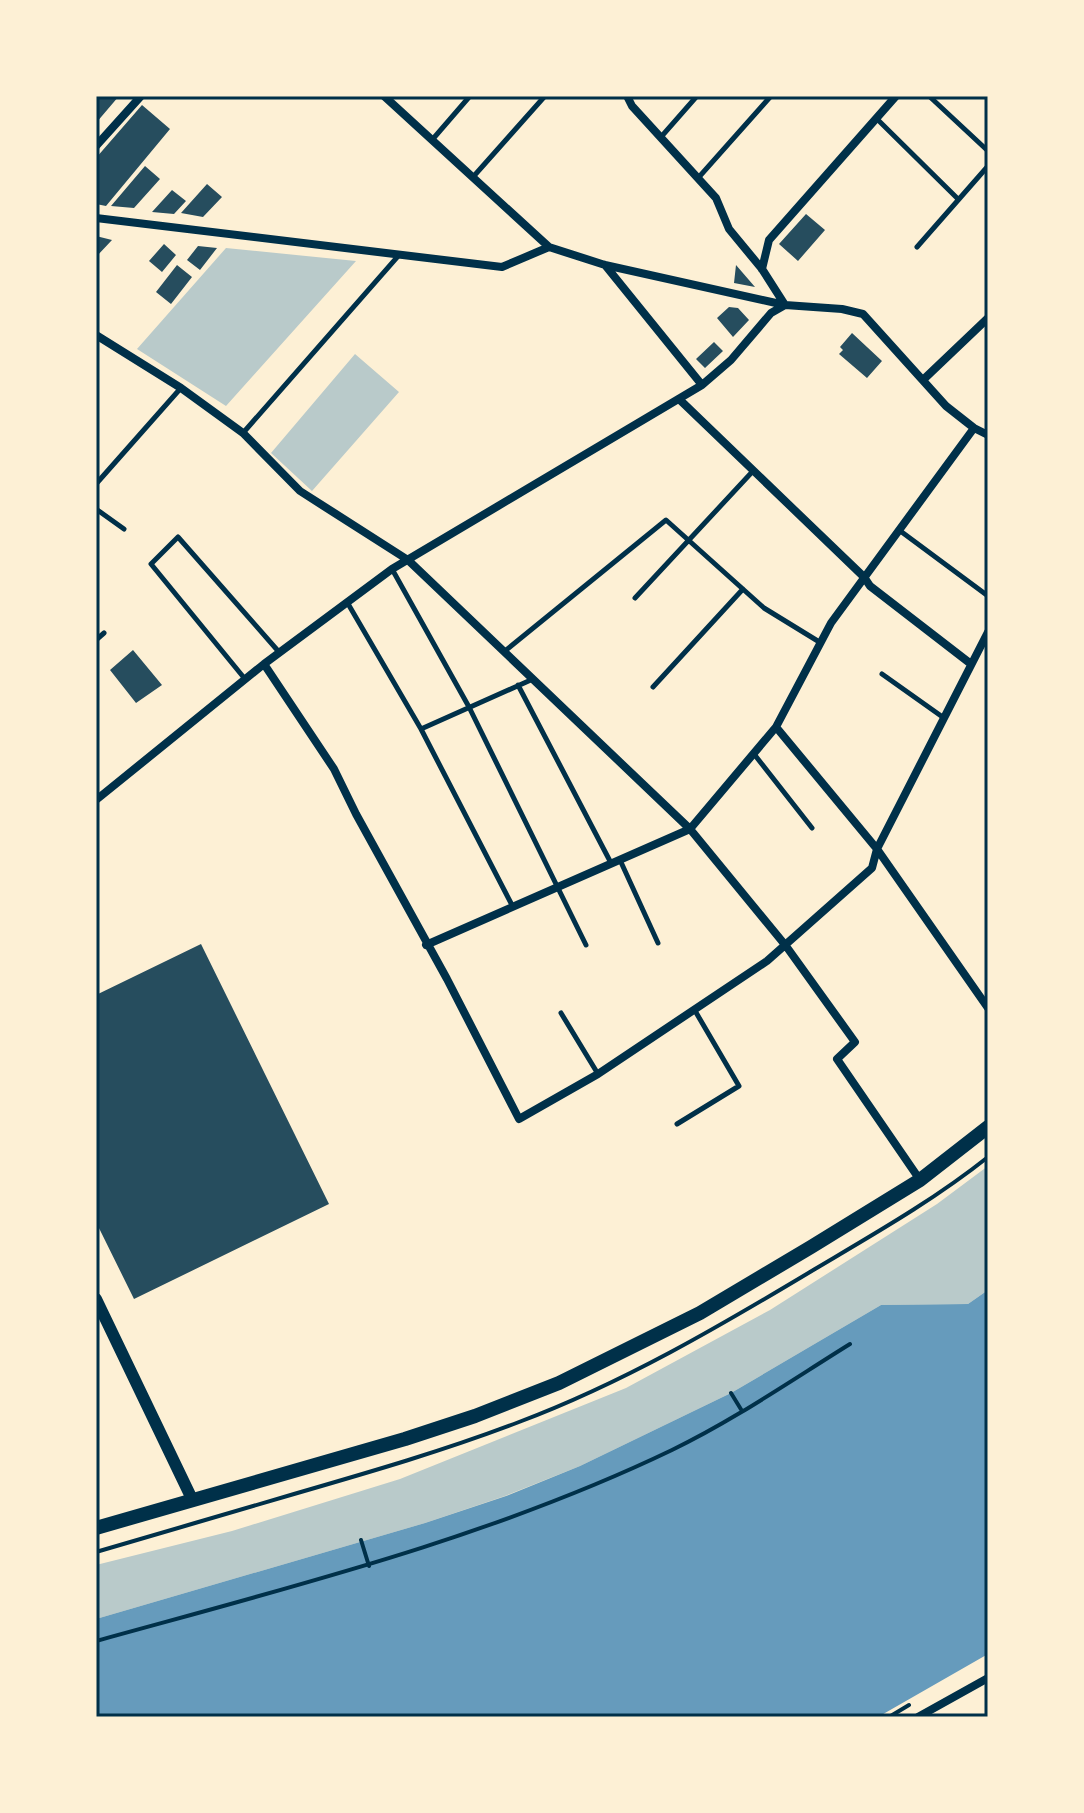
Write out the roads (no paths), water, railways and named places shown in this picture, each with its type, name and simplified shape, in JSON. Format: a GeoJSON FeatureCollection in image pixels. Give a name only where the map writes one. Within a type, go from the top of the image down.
{"type":"FeatureCollection","features":[{"type":"Feature","properties":{"kind":"main road"},"geometry":{"type":"LineString","coordinates":[[96,1528],[405,1439],[559,1383],[700,1313],[920,1180],[988,1127]]}},
{"type":"Feature","properties":{"kind":"street"},"geometry":{"type":"LineString","coordinates":[[384,96],[395,100],[432,140],[549,247],[605,265],[785,305],[842,309],[863,314],[946,406],[988,435]]}},
{"type":"Feature","properties":{"kind":"street"},"geometry":{"type":"LineString","coordinates":[[627,96],[632,106],[716,198],[729,229],[762,269],[785,305]]}},
{"type":"Feature","properties":{"kind":"street"},"geometry":{"type":"LineString","coordinates":[[762,269],[769,240],[896,96]]}},
{"type":"Feature","properties":{"kind":"street"},"geometry":{"type":"LineString","coordinates":[[96,146],[136,98]]}},
{"type":"Feature","properties":{"kind":"street"},"geometry":{"type":"LineString","coordinates":[[96,218],[502,267],[549,247]]}},
{"type":"Feature","properties":{"kind":"street"},"geometry":{"type":"LineString","coordinates":[[605,265],[702,385]]}},
{"type":"Feature","properties":{"kind":"street"},"geometry":{"type":"LineString","coordinates":[[96,800],[279,652],[392,569],[702,385],[731,360],[771,313],[785,305]]}},
{"type":"Feature","properties":{"kind":"street"},"geometry":{"type":"LineString","coordinates":[[924,379],[988,318]]}},
{"type":"Feature","properties":{"kind":"street"},"geometry":{"type":"LineString","coordinates":[[96,335],[181,388],[243,433],[300,491],[408,560],[690,829],[786,946],[855,1042],[837,1059],[920,1180]]}},
{"type":"Feature","properties":{"kind":"street"},"geometry":{"type":"LineString","coordinates":[[680,400],[870,586],[971,664]]}},
{"type":"Feature","properties":{"kind":"street"},"geometry":{"type":"LineString","coordinates":[[426,945],[690,829],[776,727],[831,623],[974,428]]}},
{"type":"Feature","properties":{"kind":"street"},"geometry":{"type":"LineString","coordinates":[[264,664],[334,769],[519,1119],[598,1074],[786,946],[872,868],[877,849],[988,632]]}},
{"type":"Feature","properties":{"kind":"street"},"geometry":{"type":"LineString","coordinates":[[776,727],[877,849],[988,1008]]}},
{"type":"Feature","properties":{"kind":"street"},"geometry":{"type":"LineString","coordinates":[[96,1299],[192,1499]]}},
{"type":"Feature","properties":{"kind":"street"},"geometry":{"type":"LineString","coordinates":[[918,1717],[988,1678]]}},
{"type":"Feature","properties":{"kind":"lane"},"geometry":{"type":"LineString","coordinates":[[432,140],[470,96]]}},
{"type":"Feature","properties":{"kind":"lane"},"geometry":{"type":"LineString","coordinates":[[473,177],[545,96]]}},
{"type":"Feature","properties":{"kind":"lane"},"geometry":{"type":"LineString","coordinates":[[661,137],[697,96]]}},
{"type":"Feature","properties":{"kind":"lane"},"geometry":{"type":"LineString","coordinates":[[699,177],[771,96]]}},
{"type":"Feature","properties":{"kind":"lane"},"geometry":{"type":"LineString","coordinates":[[929,96],[988,151]]}},
{"type":"Feature","properties":{"kind":"lane"},"geometry":{"type":"LineString","coordinates":[[876,118],[958,199]]}},
{"type":"Feature","properties":{"kind":"lane"},"geometry":{"type":"LineString","coordinates":[[917,247],[988,166]]}},
{"type":"Feature","properties":{"kind":"lane"},"geometry":{"type":"LineString","coordinates":[[243,433],[400,255]]}},
{"type":"Feature","properties":{"kind":"lane"},"geometry":{"type":"LineString","coordinates":[[96,484],[181,388]]}},
{"type":"Feature","properties":{"kind":"lane"},"geometry":{"type":"LineString","coordinates":[[635,598],[753,471]]}},
{"type":"Feature","properties":{"kind":"lane"},"geometry":{"type":"LineString","coordinates":[[96,509],[124,529]]}},
{"type":"Feature","properties":{"kind":"lane"},"geometry":{"type":"LineString","coordinates":[[505,651],[666,520],[764,608],[821,643]]}},
{"type":"Feature","properties":{"kind":"lane"},"geometry":{"type":"LineString","coordinates":[[899,530],[988,596]]}},
{"type":"Feature","properties":{"kind":"lane"},"geometry":{"type":"LineString","coordinates":[[245,679],[151,564],[178,537],[279,652]]}},
{"type":"Feature","properties":{"kind":"lane"},"geometry":{"type":"LineString","coordinates":[[392,569],[469,707],[586,945]]}},
{"type":"Feature","properties":{"kind":"lane"},"geometry":{"type":"LineString","coordinates":[[653,687],[743,589]]}},
{"type":"Feature","properties":{"kind":"lane"},"geometry":{"type":"LineString","coordinates":[[347,602],[421,729],[514,908]]}},
{"type":"Feature","properties":{"kind":"lane"},"geometry":{"type":"LineString","coordinates":[[96,640],[104,633]]}},
{"type":"Feature","properties":{"kind":"lane"},"geometry":{"type":"LineString","coordinates":[[882,674],[944,718]]}},
{"type":"Feature","properties":{"kind":"lane"},"geometry":{"type":"LineString","coordinates":[[421,729],[534,678]]}},
{"type":"Feature","properties":{"kind":"lane"},"geometry":{"type":"LineString","coordinates":[[518,685],[658,943]]}},
{"type":"Feature","properties":{"kind":"lane"},"geometry":{"type":"LineString","coordinates":[[753,754],[812,828]]}},
{"type":"Feature","properties":{"kind":"lane"},"geometry":{"type":"LineString","coordinates":[[677,1124],[739,1086],[694,1009]]}},
{"type":"Feature","properties":{"kind":"lane"},"geometry":{"type":"LineString","coordinates":[[561,1013],[598,1074]]}},
{"type":"Feature","properties":{"kind":"water"},"geometry":{"type":"Polygon","coordinates":[[[988,1290],[988,1654],[878,1717],[96,1717],[96,1619],[425,1523],[506,1496],[580,1466],[731,1393],[881,1305],[968,1304],[988,1290]]]}}]}
